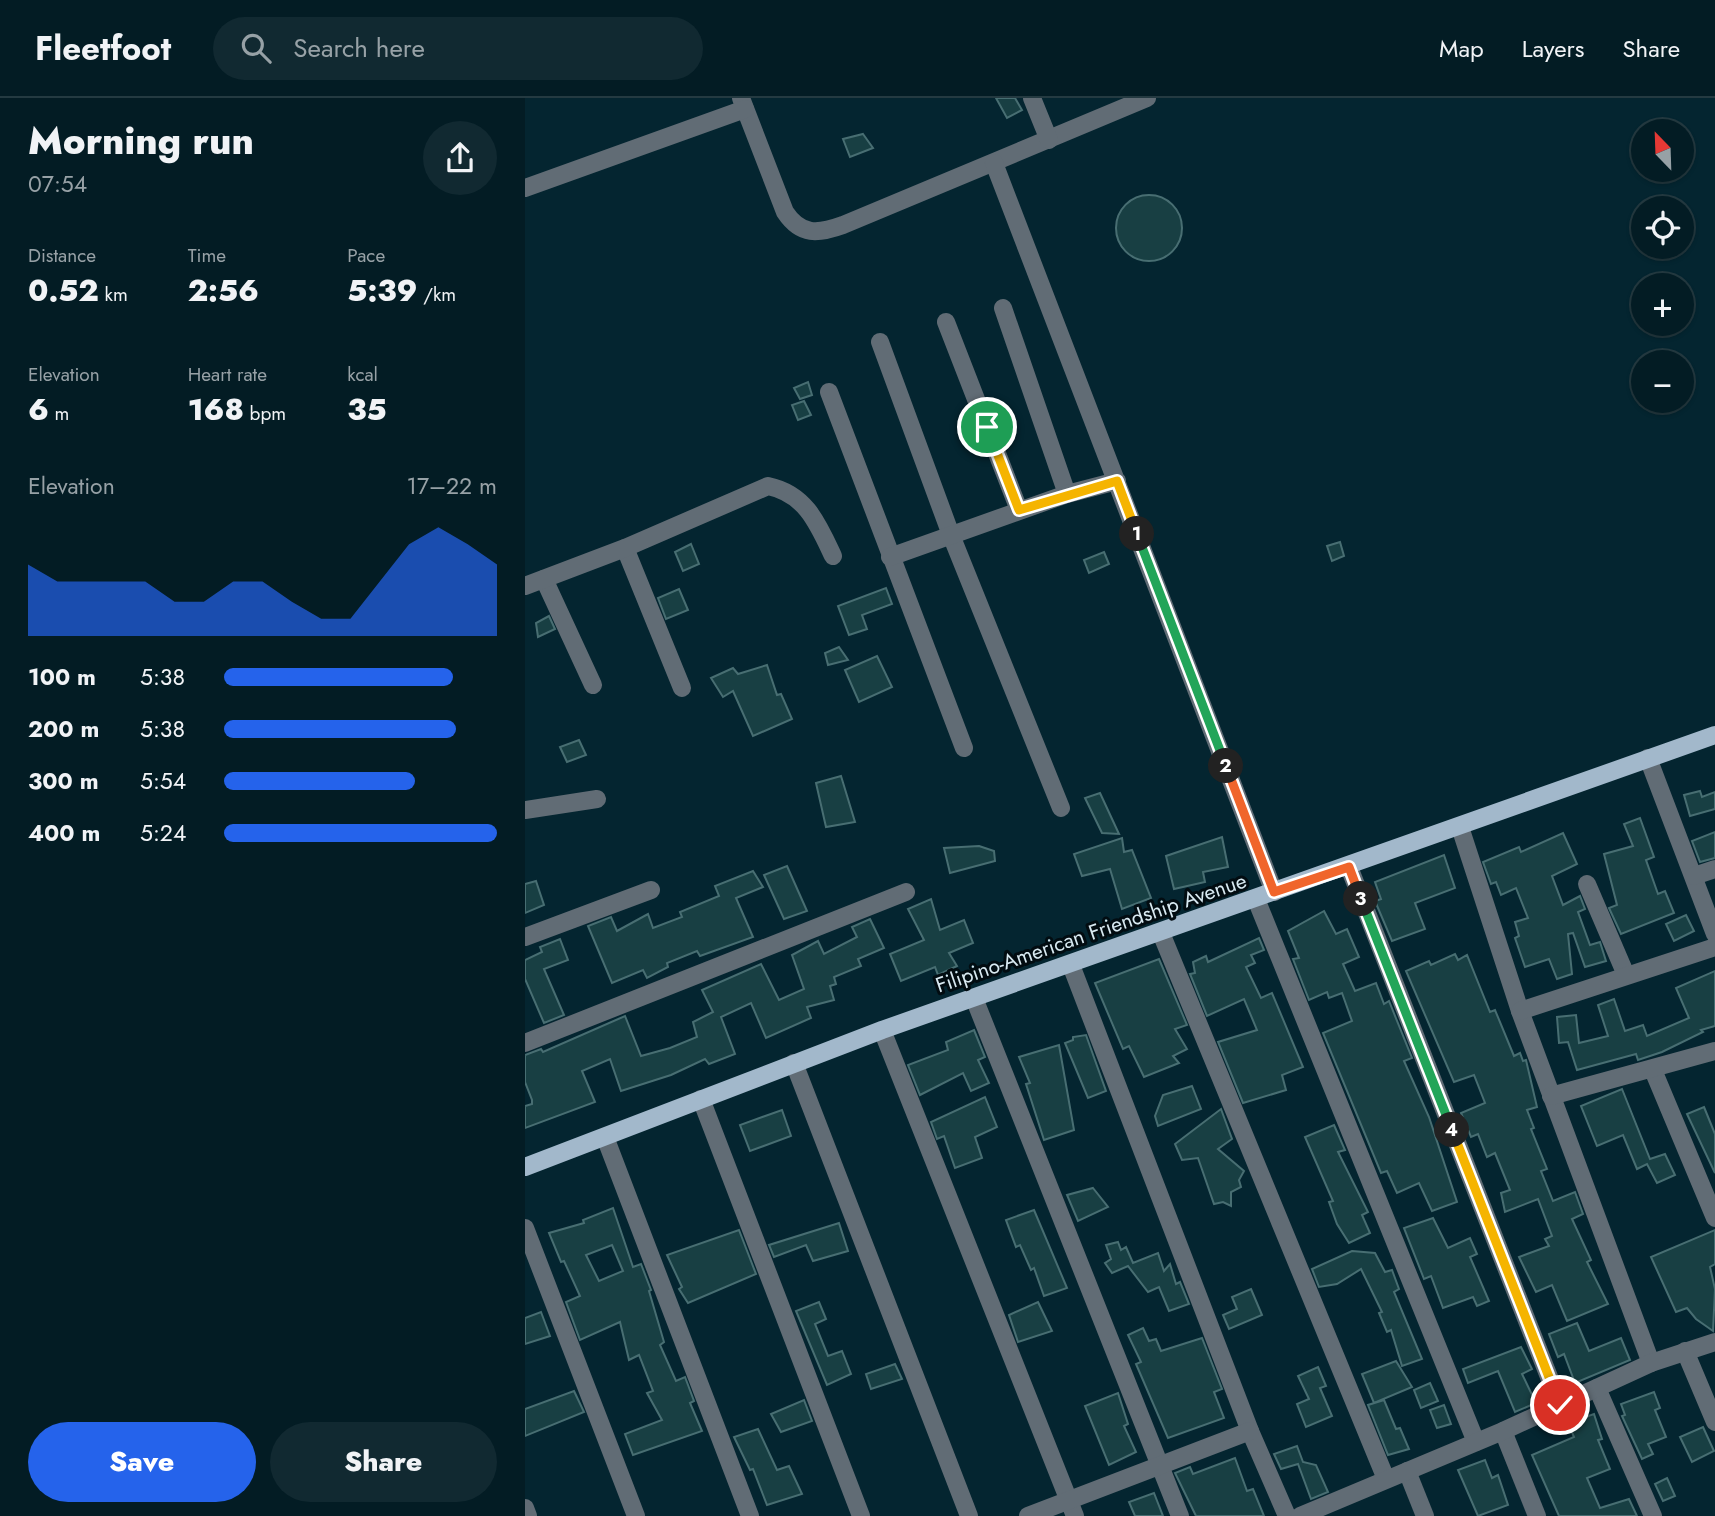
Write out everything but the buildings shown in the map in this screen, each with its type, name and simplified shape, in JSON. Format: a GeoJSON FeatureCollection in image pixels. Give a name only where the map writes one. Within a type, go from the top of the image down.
{"type":"FeatureCollection","features":[{"type":"Feature","properties":{"kind":"main road","name":"Filipino-American Friendship Avenue"},"geometry":{"type":"LineString","coordinates":[[525,1167],[882,1030],[1715,736]]}},
{"type":"Feature","properties":{"kind":"street"},"geometry":{"type":"LineString","coordinates":[[1032,98],[1049,140]]}},
{"type":"Feature","properties":{"kind":"street"},"geometry":{"type":"LineString","coordinates":[[525,188],[743,104],[785,212],[793,223],[814,233],[843,225],[1049,140],[1127,102],[1147,98]]}},
{"type":"Feature","properties":{"kind":"street"},"geometry":{"type":"LineString","coordinates":[[994,163],[1274,892]]}},
{"type":"Feature","properties":{"kind":"street"},"geometry":{"type":"LineString","coordinates":[[1003,308],[1067,494]]}},
{"type":"Feature","properties":{"kind":"street"},"geometry":{"type":"LineString","coordinates":[[946,323],[1019,510]]}},
{"type":"Feature","properties":{"kind":"street"},"geometry":{"type":"LineString","coordinates":[[880,342],[951,535],[1061,808]]}},
{"type":"Feature","properties":{"kind":"street"},"geometry":{"type":"LineString","coordinates":[[829,391],[964,748]]}},
{"type":"Feature","properties":{"kind":"street"},"geometry":{"type":"LineString","coordinates":[[890,557],[1019,510],[1117,481]]}},
{"type":"Feature","properties":{"kind":"street"},"geometry":{"type":"LineString","coordinates":[[525,586],[625,548],[768,486],[787,493],[809,509],[833,556]]}},
{"type":"Feature","properties":{"kind":"street"},"geometry":{"type":"LineString","coordinates":[[625,548],[682,688]]}},
{"type":"Feature","properties":{"kind":"street"},"geometry":{"type":"LineString","coordinates":[[544,579],[593,685]]}},
{"type":"Feature","properties":{"kind":"street"},"geometry":{"type":"LineString","coordinates":[[1648,758],[1715,934]]}},
{"type":"Feature","properties":{"kind":"street"},"geometry":{"type":"LineString","coordinates":[[525,810],[597,799]]}},
{"type":"Feature","properties":{"kind":"street"},"geometry":{"type":"LineString","coordinates":[[1460,827],[1520,1011],[1651,1363]]}},
{"type":"Feature","properties":{"kind":"street"},"geometry":{"type":"LineString","coordinates":[[1349,867],[1560,1405]]}},
{"type":"Feature","properties":{"kind":"street"},"geometry":{"type":"LineString","coordinates":[[1694,876],[1715,869]]}},
{"type":"Feature","properties":{"kind":"street"},"geometry":{"type":"LineString","coordinates":[[1587,884],[1626,975]]}},
{"type":"Feature","properties":{"kind":"street"},"geometry":{"type":"LineString","coordinates":[[525,937],[651,890]]}},
{"type":"Feature","properties":{"kind":"street"},"geometry":{"type":"LineString","coordinates":[[525,1044],[907,892]]}},
{"type":"Feature","properties":{"kind":"street"},"geometry":{"type":"LineString","coordinates":[[1256,899],[1476,1442]]}},
{"type":"Feature","properties":{"kind":"street"},"geometry":{"type":"LineString","coordinates":[[1161,933],[1386,1479]]}},
{"type":"Feature","properties":{"kind":"street"},"geometry":{"type":"LineString","coordinates":[[1520,1011],[1715,947]]}},
{"type":"Feature","properties":{"kind":"street"},"geometry":{"type":"LineString","coordinates":[[1071,965],[1250,1431],[1287,1516]]}},
{"type":"Feature","properties":{"kind":"street"},"geometry":{"type":"LineString","coordinates":[[974,998],[1180,1516]]}},
{"type":"Feature","properties":{"kind":"street"},"geometry":{"type":"LineString","coordinates":[[882,1030],[1072,1508]]}},
{"type":"Feature","properties":{"kind":"street"},"geometry":{"type":"LineString","coordinates":[[1551,1096],[1715,1051]]}},
{"type":"Feature","properties":{"kind":"street"},"geometry":{"type":"LineString","coordinates":[[794,1063],[969,1516]]}},
{"type":"Feature","properties":{"kind":"street"},"geometry":{"type":"LineString","coordinates":[[1653,1070],[1715,1218]]}},
{"type":"Feature","properties":{"kind":"street"},"geometry":{"type":"LineString","coordinates":[[701,1099],[862,1516]]}},
{"type":"Feature","properties":{"kind":"street"},"geometry":{"type":"LineString","coordinates":[[605,1137],[750,1516]]}},
{"type":"Feature","properties":{"kind":"street"},"geometry":{"type":"LineString","coordinates":[[525,1228],[636,1516]]}},
{"type":"Feature","properties":{"kind":"street"},"geometry":{"type":"LineString","coordinates":[[1300,1516],[1503,1431],[1651,1363],[1715,1342]]}},
{"type":"Feature","properties":{"kind":"street"},"geometry":{"type":"LineString","coordinates":[[1685,1351],[1715,1422]]}},
{"type":"Feature","properties":{"kind":"street"},"geometry":{"type":"LineString","coordinates":[[1597,1388],[1653,1516]]}},
{"type":"Feature","properties":{"kind":"street"},"geometry":{"type":"LineString","coordinates":[[1028,1516],[1072,1508],[1159,1466],[1250,1431]]}},
{"type":"Feature","properties":{"kind":"street"},"geometry":{"type":"LineString","coordinates":[[1503,1431],[1537,1516]]}},
{"type":"Feature","properties":{"kind":"street"},"geometry":{"type":"LineString","coordinates":[[1407,1471],[1425,1516]]}},
{"type":"Feature","properties":{"kind":"street"},"geometry":{"type":"LineString","coordinates":[[525,1508],[528,1516]]}},
{"type":"Feature","properties":{"kind":"route"},"geometry":{"type":"LineString","coordinates":[[987,427],[1019,510],[1117,481],[1274,892],[1349,867],[1560,1405]]}}]}
